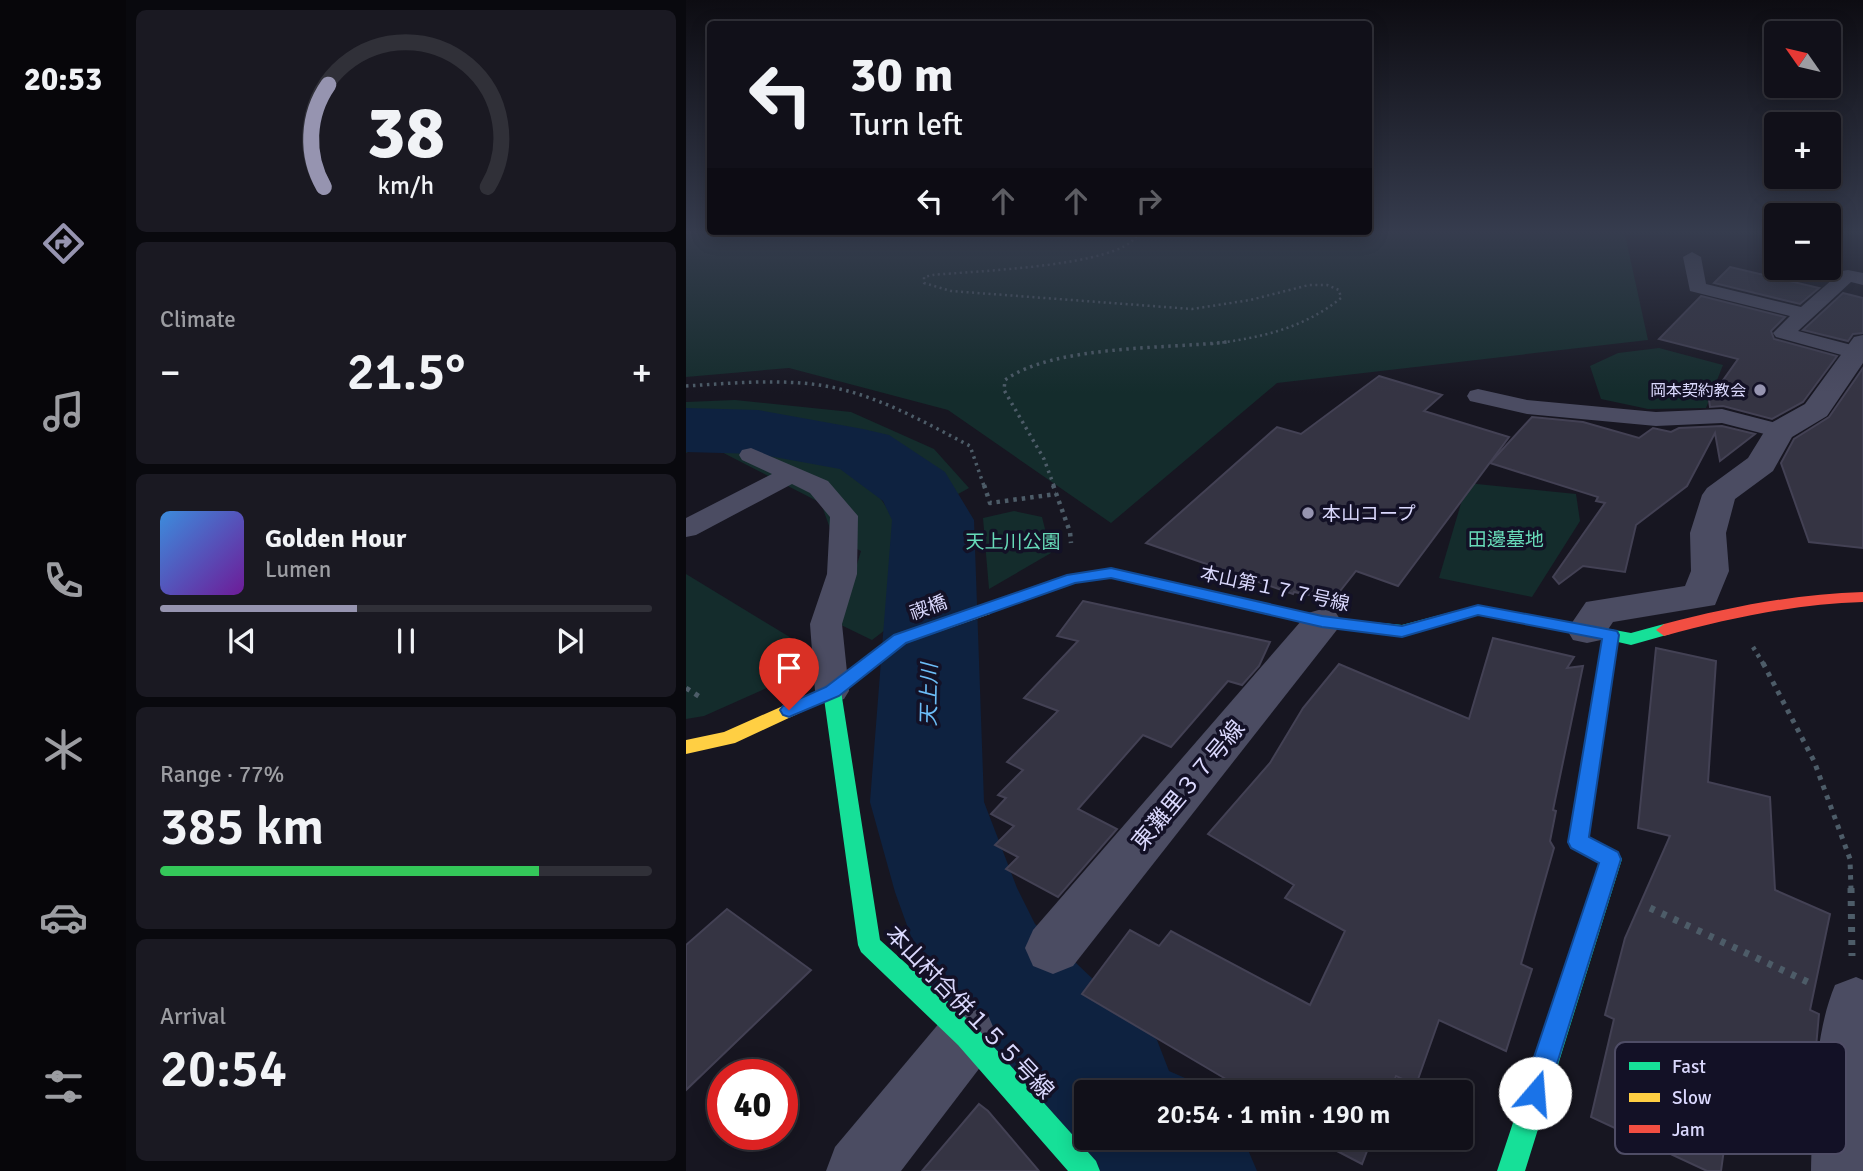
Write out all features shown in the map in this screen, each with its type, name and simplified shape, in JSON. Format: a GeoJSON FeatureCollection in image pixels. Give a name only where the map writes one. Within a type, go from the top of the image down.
{"type":"FeatureCollection","features":[{"type":"Feature","properties":{"kind":"street"},"geometry":{"type":"LineString","coordinates":[[1511,1171],[1611,859],[1578,842],[1600,611],[1701,596],[1710,571],[1708,533],[1719,495],[1760,464],[1774,430],[1816,410],[1859,348]]}},
{"type":"Feature","properties":{"kind":"street","name":"本山第１７７号線"},"geometry":{"type":"LineString","coordinates":[[970,614],[1073,579],[1111,573],[1322,622],[1402,631],[1478,610],[1631,639],[1728,612],[1837,597],[1863,597]]}},
{"type":"Feature","properties":{"kind":"street","name":"禊橋"},"geometry":{"type":"LineString","coordinates":[[832,691],[900,639],[970,614]]}},
{"type":"Feature","properties":{"kind":"street","name":"東灘里３７号線"},"geometry":{"type":"LineString","coordinates":[[1053,948],[1322,622]]}},
{"type":"Feature","properties":{"kind":"street"},"geometry":{"type":"LineString","coordinates":[[686,747],[728,738],[832,691]]}},
{"type":"Feature","properties":{"kind":"street","name":"本山村合併１５５号線"},"geometry":{"type":"LineString","coordinates":[[832,691],[869,945],[967,1035],[1086,1171]]}},
{"type":"Feature","properties":{"kind":"street"},"geometry":{"type":"LineString","coordinates":[[1846,1094],[1856,1005]]}},
{"type":"Feature","properties":{"kind":"street"},"geometry":{"type":"LineString","coordinates":[[859,1171],[967,1035]]}},
{"type":"Feature","properties":{"kind":"lane"},"geometry":{"type":"LineString","coordinates":[[1698,285],[1698,287],[1805,314]]}},
{"type":"Feature","properties":{"kind":"lane"},"geometry":{"type":"LineString","coordinates":[[1837,285],[1783,333],[1859,348]]}},
{"type":"Feature","properties":{"kind":"lane"},"geometry":{"type":"LineString","coordinates":[[1478,397],[1527,407],[1643,418],[1722,416],[1774,430]]}},
{"type":"Feature","properties":{"kind":"lane"},"geometry":{"type":"LineString","coordinates":[[1708,402],[1764,419],[1774,430]]}},
{"type":"Feature","properties":{"kind":"lane"},"geometry":{"type":"LineString","coordinates":[[751,455],[819,487],[844,516],[842,574],[826,624],[832,691]]}},
{"type":"Feature","properties":{"kind":"lane"},"geometry":{"type":"LineString","coordinates":[[686,529],[792,474]]}},
{"type":"Feature","properties":{"kind":"path"},"geometry":{"type":"LineString","coordinates":[[926,285],[951,291],[1192,309],[1250,300],[1309,285],[1327,285],[1339,290],[1341,298],[1330,311],[1285,332],[1194,346],[1060,358],[1016,371],[1005,380],[1004,390],[1044,458],[1070,531],[1073,579]]}},
{"type":"Feature","properties":{"kind":"path"},"geometry":{"type":"LineString","coordinates":[[686,386],[764,383],[840,390],[885,404],[970,446],[990,503],[1056,494]]}},
{"type":"Feature","properties":{"kind":"path"},"geometry":{"type":"LineString","coordinates":[[1601,886],[1856,1005],[1850,859],[1814,761],[1777,687],[1739,624],[1728,612]]}},
{"type":"Feature","properties":{"kind":"path"},"geometry":{"type":"LineString","coordinates":[[686,688],[703,699]]}},
{"type":"Feature","properties":{"kind":"green space"},"geometry":{"type":"Polygon","coordinates":[[[686,285],[1636,285],[1648,340],[1277,383],[1111,523],[948,410],[789,368],[686,377],[686,285]]]}},
{"type":"Feature","properties":{"kind":"green space"},"geometry":{"type":"Polygon","coordinates":[[[1659,348],[1723,365],[1706,408],[1648,409],[1601,399],[1590,366],[1618,353],[1659,348]]]}},
{"type":"Feature","properties":{"kind":"green space"},"geometry":{"type":"Polygon","coordinates":[[[735,400],[851,412],[934,449],[969,488],[958,494],[892,450],[841,429],[806,432],[813,450],[872,486],[911,543],[915,607],[872,640],[839,624],[861,551],[833,537],[821,503],[706,444],[686,453],[686,402],[735,400]]]}},
{"type":"Feature","properties":{"kind":"green space","name":"田邊墓地"},"geometry":{"type":"Polygon","coordinates":[[[1467,483],[1576,494],[1580,521],[1532,597],[1439,578],[1467,483]]]}},
{"type":"Feature","properties":{"kind":"green space","name":"天上川公園"},"geometry":{"type":"Polygon","coordinates":[[[1014,511],[1042,517],[1051,553],[989,589],[983,518],[1014,511]]]}},
{"type":"Feature","properties":{"kind":"green space"},"geometry":{"type":"Polygon","coordinates":[[[686,574],[811,650],[810,660],[800,673],[704,716],[686,719],[686,574]]]}},
{"type":"Feature","properties":{"kind":"building"},"geometry":{"type":"Polygon","coordinates":[[[1721,285],[1805,285],[1819,288],[1800,304],[1721,285]]]}},
{"type":"Feature","properties":{"kind":"building"},"geometry":{"type":"Polygon","coordinates":[[[1843,293],[1863,298],[1863,333],[1853,334],[1848,341],[1803,330],[1843,293]]]}},
{"type":"Feature","properties":{"kind":"building"},"geometry":{"type":"Polygon","coordinates":[[[1701,296],[1785,317],[1771,331],[1774,339],[1837,356],[1803,402],[1772,419],[1723,406],[1710,407],[1709,400],[1738,359],[1659,339],[1701,296]]]}},
{"type":"Feature","properties":{"kind":"building"},"geometry":{"type":"Polygon","coordinates":[[[1863,368],[1863,548],[1809,542],[1781,463],[1794,439],[1829,417],[1863,368]]]}},
{"type":"Feature","properties":{"kind":"building"},"geometry":{"type":"Polygon","coordinates":[[[1379,376],[1442,395],[1424,411],[1509,437],[1398,586],[1356,571],[1333,600],[1294,592],[1293,594],[1146,543],[1277,427],[1301,434],[1379,376]]]}},
{"type":"Feature","properties":{"kind":"building"},"geometry":{"type":"Polygon","coordinates":[[[1532,417],[1583,422],[1639,438],[1653,428],[1671,432],[1679,428],[1722,426],[1755,434],[1720,461],[1715,433],[1687,486],[1636,525],[1625,572],[1583,566],[1559,584],[1553,577],[1605,503],[1596,501],[1598,497],[1490,463],[1532,417]]]}},
{"type":"Feature","properties":{"kind":"building"},"geometry":{"type":"Polygon","coordinates":[[[1083,601],[1270,642],[1259,666],[1242,685],[1228,681],[1171,747],[1143,735],[1078,809],[1117,829],[1058,897],[1006,869],[1018,857],[995,845],[1014,826],[991,814],[1006,798],[998,795],[1023,770],[1007,762],[1058,711],[1024,698],[1078,641],[1057,636],[1083,601]]]}},
{"type":"Feature","properties":{"kind":"building"},"geometry":{"type":"Polygon","coordinates":[[[1493,638],[1574,657],[1567,668],[1583,666],[1553,810],[1556,811],[1550,841],[1554,848],[1521,964],[1532,969],[1506,1051],[1439,1020],[1418,1080],[1405,1080],[1396,1076],[1394,1080],[1228,1080],[1082,994],[1130,930],[1159,946],[1171,931],[1310,1005],[1345,931],[1285,898],[1294,885],[1208,834],[1270,763],[1303,708],[1339,664],[1469,719],[1493,638]]]}},
{"type":"Feature","properties":{"kind":"building"},"geometry":{"type":"Polygon","coordinates":[[[1656,648],[1716,661],[1708,782],[1770,797],[1775,890],[1830,914],[1810,1010],[1819,1014],[1816,1042],[1615,1042],[1615,1128],[1591,1117],[1614,1019],[1605,1015],[1625,938],[1670,836],[1638,828],[1656,648]]]}},
{"type":"Feature","properties":{"kind":"building"},"geometry":{"type":"Polygon","coordinates":[[[727,909],[811,970],[718,1059],[707,1059],[707,1070],[686,1090],[686,945],[727,909]]]}},
{"type":"Feature","properties":{"kind":"building"},"geometry":{"type":"Polygon","coordinates":[[[979,1104],[988,1111],[1039,1171],[922,1171],[979,1104]]]}},
{"type":"Feature","properties":{"kind":"building"},"geometry":{"type":"Polygon","coordinates":[[[1335,1150],[1367,1150],[1362,1164],[1335,1150]]]}},
{"type":"Feature","properties":{"kind":"building"},"geometry":{"type":"Polygon","coordinates":[[[1670,1154],[1723,1154],[1721,1171],[1707,1171],[1670,1154]]]}},
{"type":"Feature","properties":{"kind":"waterway","name":"天上川"},"geometry":{"type":"LineString","coordinates":[[686,430],[758,432],[863,451],[917,489],[933,520],[927,802],[957,892],[988,967],[1094,1080]]}},
{"type":"Feature","properties":{"kind":"waterway","name":"天上川"},"geometry":{"type":"LineString","coordinates":[[1160,1150],[1180,1171]]}},
{"type":"Feature","properties":{"kind":"traffic: fast"},"geometry":{"type":"LineString","coordinates":[[984,610],[1073,579],[1111,573],[1322,622],[1402,631],[1478,610],[1631,639],[1664,630]]}},
{"type":"Feature","properties":{"kind":"traffic: fast"},"geometry":{"type":"LineString","coordinates":[[1511,1171],[1611,859],[1578,841],[1611,635]]}},
{"type":"Feature","properties":{"kind":"traffic: fast"},"geometry":{"type":"LineString","coordinates":[[832,691],[869,945],[967,1036],[1086,1171]]}},
{"type":"Feature","properties":{"kind":"traffic: slow"},"geometry":{"type":"LineString","coordinates":[[686,747],[728,738],[832,691],[900,639],[984,610]]}},
{"type":"Feature","properties":{"kind":"traffic: jam"},"geometry":{"type":"LineString","coordinates":[[1664,630],[1763,607],[1863,597]]}},
{"type":"Feature","properties":{"kind":"place","name":"岡本契約教会"},"geometry":{"type":"Point","coordinates":[1760,390]}},
{"type":"Feature","properties":{"kind":"place","name":"本山コープ"},"geometry":{"type":"Point","coordinates":[1308,513]}},
{"type":"Feature","properties":{"kind":"route"},"geometry":{"type":"LineString","coordinates":[[789,710],[832,691],[900,639],[1073,579],[1111,573],[1322,622],[1402,631],[1478,610],[1611,635],[1578,842],[1611,859],[1535,1093]]}}]}
